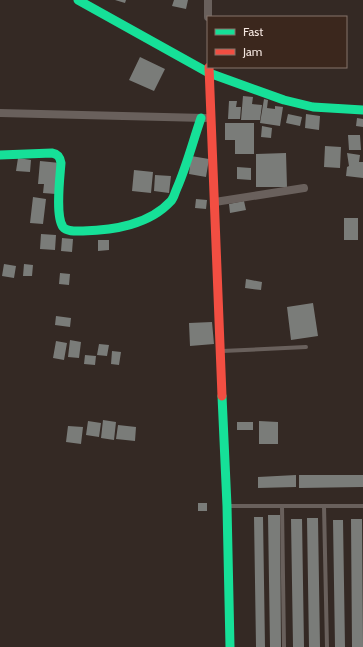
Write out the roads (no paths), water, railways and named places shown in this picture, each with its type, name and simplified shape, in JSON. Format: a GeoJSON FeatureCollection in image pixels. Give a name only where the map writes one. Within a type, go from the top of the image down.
{"type":"FeatureCollection","features":[{"type":"Feature","properties":{"kind":"street"},"geometry":{"type":"LineString","coordinates":[[78,0],[209,70],[284,100],[313,107],[363,110]]}},
{"type":"Feature","properties":{"kind":"street"},"geometry":{"type":"LineString","coordinates":[[208,0],[208,16]]}},
{"type":"Feature","properties":{"kind":"street"},"geometry":{"type":"LineString","coordinates":[[209,70],[216,202],[228,506],[230,647]]}},
{"type":"Feature","properties":{"kind":"street"},"geometry":{"type":"LineString","coordinates":[[0,113],[211,118]]}},
{"type":"Feature","properties":{"kind":"street"},"geometry":{"type":"LineString","coordinates":[[0,155],[56,154],[60,158],[61,163],[58,196],[62,226],[73,231],[94,231],[117,228],[138,222],[156,214],[172,201],[180,183],[200,118]]}},
{"type":"Feature","properties":{"kind":"street"},"geometry":{"type":"LineString","coordinates":[[216,202],[304,188]]}},
{"type":"Feature","properties":{"kind":"lane"},"geometry":{"type":"LineString","coordinates":[[222,351],[306,347]]}},
{"type":"Feature","properties":{"kind":"lane"},"geometry":{"type":"LineString","coordinates":[[228,506],[363,506]]}},
{"type":"Feature","properties":{"kind":"lane"},"geometry":{"type":"LineString","coordinates":[[282,506],[284,647]]}},
{"type":"Feature","properties":{"kind":"lane"},"geometry":{"type":"LineString","coordinates":[[324,506],[327,647]]}}]}
